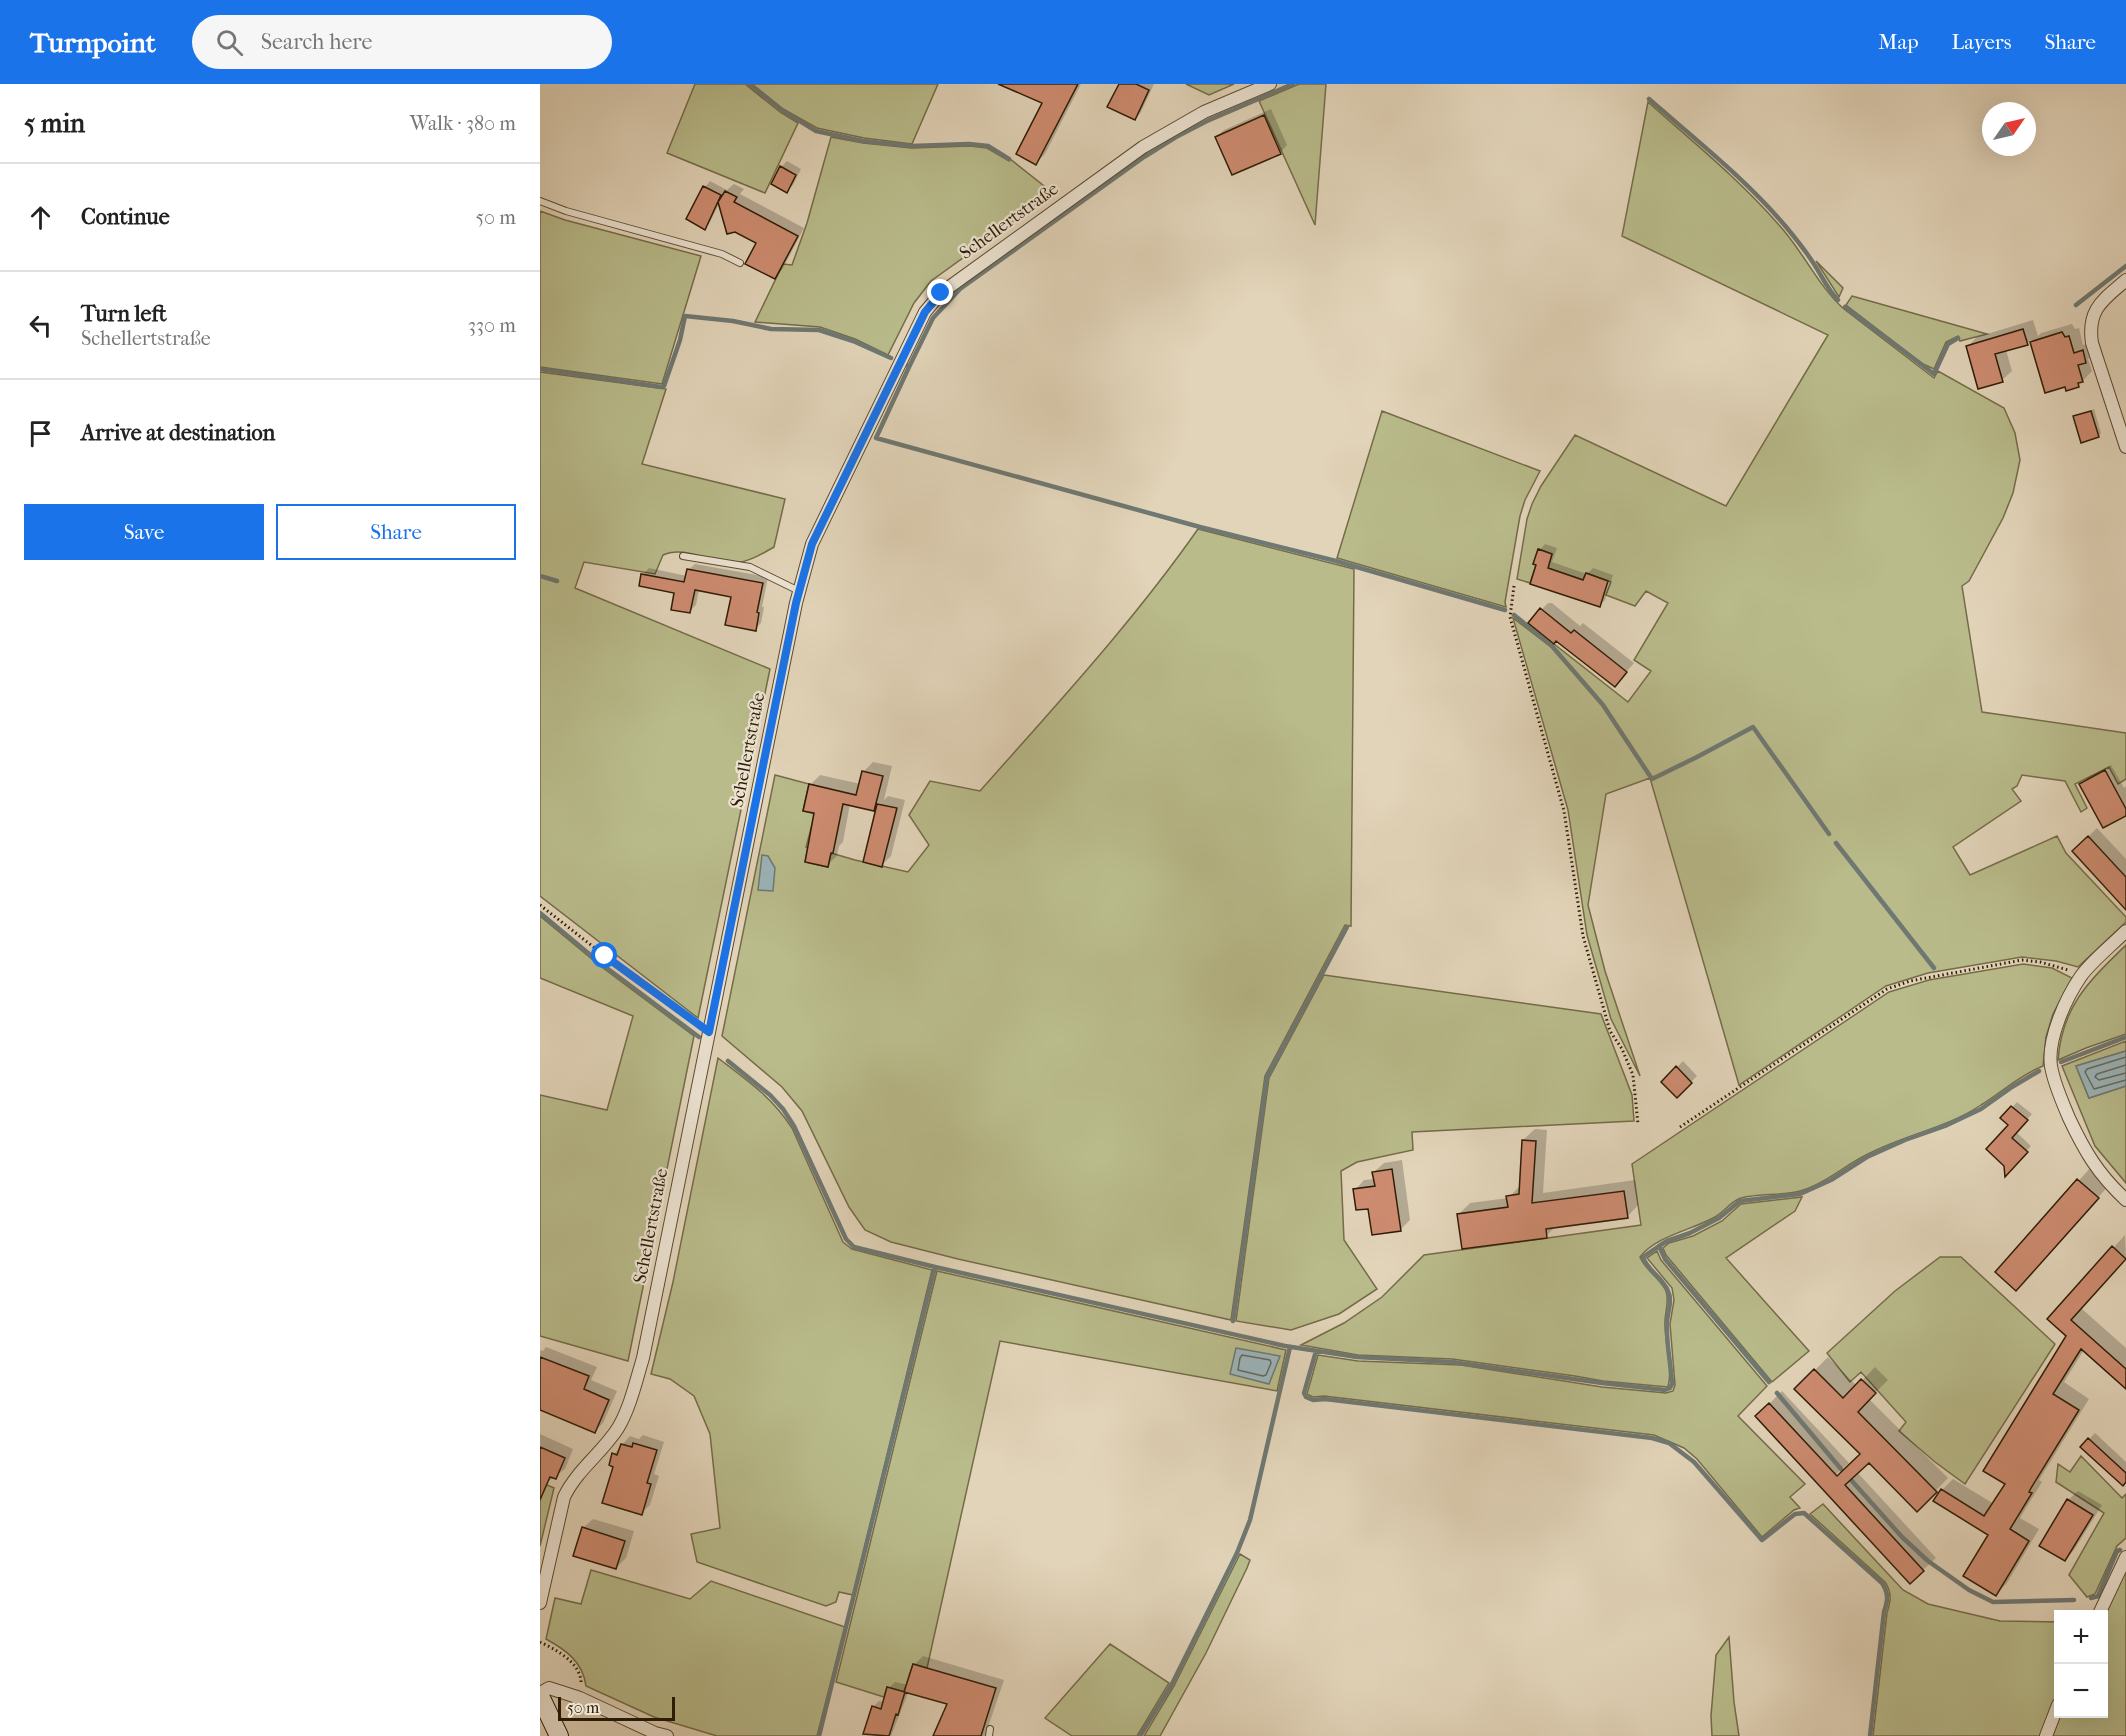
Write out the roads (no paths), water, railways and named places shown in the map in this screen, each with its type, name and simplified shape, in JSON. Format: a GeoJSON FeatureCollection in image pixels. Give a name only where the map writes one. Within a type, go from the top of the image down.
{"type":"FeatureCollection","features":[{"type":"Feature","properties":{"kind":"main road"},"geometry":{"type":"LineString","coordinates":[[540,1694],[559,1736]]}},
{"type":"Feature","properties":{"kind":"street","name":"Schellertstraße"},"geometry":{"type":"LineString","coordinates":[[540,1604],[564,1497],[570,1485],[618,1427],[643,1358],[799,591],[817,533],[925,312],[941,293],[1143,147],[1204,112],[1270,84]]}},
{"type":"Feature","properties":{"kind":"street"},"geometry":{"type":"LineString","coordinates":[[2126,280],[2096,308],[2092,318],[2091,332],[2092,343],[2126,447]]}},
{"type":"Feature","properties":{"kind":"street"},"geometry":{"type":"LineString","coordinates":[[2126,931],[2081,975],[2052,1039],[2051,1064],[2057,1090],[2085,1152],[2111,1186],[2126,1200]]}},
{"type":"Feature","properties":{"kind":"street"},"geometry":{"type":"LineString","coordinates":[[2101,1610],[2126,1557]]}},
{"type":"Feature","properties":{"kind":"street"},"geometry":{"type":"LineString","coordinates":[[540,1694],[549,1688],[580,1698],[655,1733],[667,1736]]}},
{"type":"Feature","properties":{"kind":"street"},"geometry":{"type":"LineString","coordinates":[[2046,1736],[2054,1715]]}},
{"type":"Feature","properties":{"kind":"lane"},"geometry":{"type":"LineString","coordinates":[[540,201],[566,211],[722,254],[740,263]]}},
{"type":"Feature","properties":{"kind":"lane"},"geometry":{"type":"LineString","coordinates":[[683,556],[750,567],[799,591]]}},
{"type":"Feature","properties":{"kind":"water"},"geometry":{"type":"Polygon","coordinates":[[[762,855],[768,856],[775,868],[773,891],[758,890],[762,855]]]}},
{"type":"Feature","properties":{"kind":"water"},"geometry":{"type":"Polygon","coordinates":[[[2126,1051],[2126,1086],[2089,1098],[2076,1066],[2126,1051]]]}},
{"type":"Feature","properties":{"kind":"water"},"geometry":{"type":"Polygon","coordinates":[[[1236,1348],[1280,1356],[1269,1384],[1230,1374],[1236,1348]]]}},
{"type":"Feature","properties":{"kind":"waterway"},"geometry":{"type":"LineString","coordinates":[[749,84],[782,110],[816,131],[863,141],[912,146],[969,144],[988,146],[1009,159]]}},
{"type":"Feature","properties":{"kind":"waterway"},"geometry":{"type":"LineString","coordinates":[[908,366],[933,318],[960,289],[1144,157],[1176,137],[1293,84]]}},
{"type":"Feature","properties":{"kind":"waterway"},"geometry":{"type":"LineString","coordinates":[[1649,99],[1721,161],[1772,210],[1803,249],[1838,300]]}},
{"type":"Feature","properties":{"kind":"waterway"},"geometry":{"type":"LineString","coordinates":[[2076,305],[2126,266]]}},
{"type":"Feature","properties":{"kind":"waterway"},"geometry":{"type":"LineString","coordinates":[[1845,307],[1934,374],[1948,344],[1958,338]]}},
{"type":"Feature","properties":{"kind":"waterway"},"geometry":{"type":"LineString","coordinates":[[540,369],[664,386],[680,340],[685,316],[733,321],[771,329],[819,330],[853,341],[891,358]]}},
{"type":"Feature","properties":{"kind":"waterway"},"geometry":{"type":"LineString","coordinates":[[909,367],[876,438],[1200,527],[1336,561],[1505,610]]}},
{"type":"Feature","properties":{"kind":"waterway"},"geometry":{"type":"LineString","coordinates":[[540,576],[557,581]]}},
{"type":"Feature","properties":{"kind":"waterway"},"geometry":{"type":"LineString","coordinates":[[1514,615],[1551,645],[1603,705],[1652,779],[1753,727],[1829,834]]}},
{"type":"Feature","properties":{"kind":"waterway"},"geometry":{"type":"LineString","coordinates":[[1836,843],[1934,968]]}},
{"type":"Feature","properties":{"kind":"waterway"},"geometry":{"type":"LineString","coordinates":[[540,913],[600,963],[699,1037]]}},
{"type":"Feature","properties":{"kind":"waterway"},"geometry":{"type":"LineString","coordinates":[[1233,1321],[1267,1077],[1347,927]]}},
{"type":"Feature","properties":{"kind":"waterway"},"geometry":{"type":"LineString","coordinates":[[2061,1062],[2126,1037]]}},
{"type":"Feature","properties":{"kind":"waterway"},"geometry":{"type":"LineString","coordinates":[[728,1061],[770,1095],[783,1109],[794,1126],[846,1239],[854,1247],[1285,1346],[1357,1357],[1452,1362],[1665,1390],[1672,1384],[1667,1331],[1669,1295],[1666,1286],[1647,1266],[1643,1257],[1659,1246],[1665,1259],[1769,1382]]}},
{"type":"Feature","properties":{"kind":"waterway"},"geometry":{"type":"LineString","coordinates":[[1659,1246],[1719,1218],[1740,1201],[1800,1194],[1831,1180],[1867,1157],[1981,1109],[2039,1071]]}},
{"type":"Feature","properties":{"kind":"waterway"},"geometry":{"type":"LineString","coordinates":[[819,1736],[935,1267]]}},
{"type":"Feature","properties":{"kind":"waterway"},"geometry":{"type":"LineString","coordinates":[[1140,1736],[1172,1684],[1237,1553],[1250,1520],[1290,1347]]}},
{"type":"Feature","properties":{"kind":"waterway"},"geometry":{"type":"LineString","coordinates":[[1316,1351],[1304,1393],[1306,1397],[1313,1400],[1325,1399],[1652,1438],[1669,1443],[1694,1462],[1762,1540],[1795,1514],[1804,1513],[1882,1583],[1886,1590],[1887,1600],[1870,1736]]}},
{"type":"Feature","properties":{"kind":"waterway"},"geometry":{"type":"LineString","coordinates":[[1777,1393],[1841,1469]]}},
{"type":"Feature","properties":{"kind":"waterway"},"geometry":{"type":"LineString","coordinates":[[1852,1481],[1902,1537],[1928,1561],[1969,1590],[1993,1602],[2074,1600]]}},
{"type":"Feature","properties":{"kind":"waterway"},"geometry":{"type":"LineString","coordinates":[[2091,1598],[2098,1596],[2117,1551],[2120,1550]]}}]}
